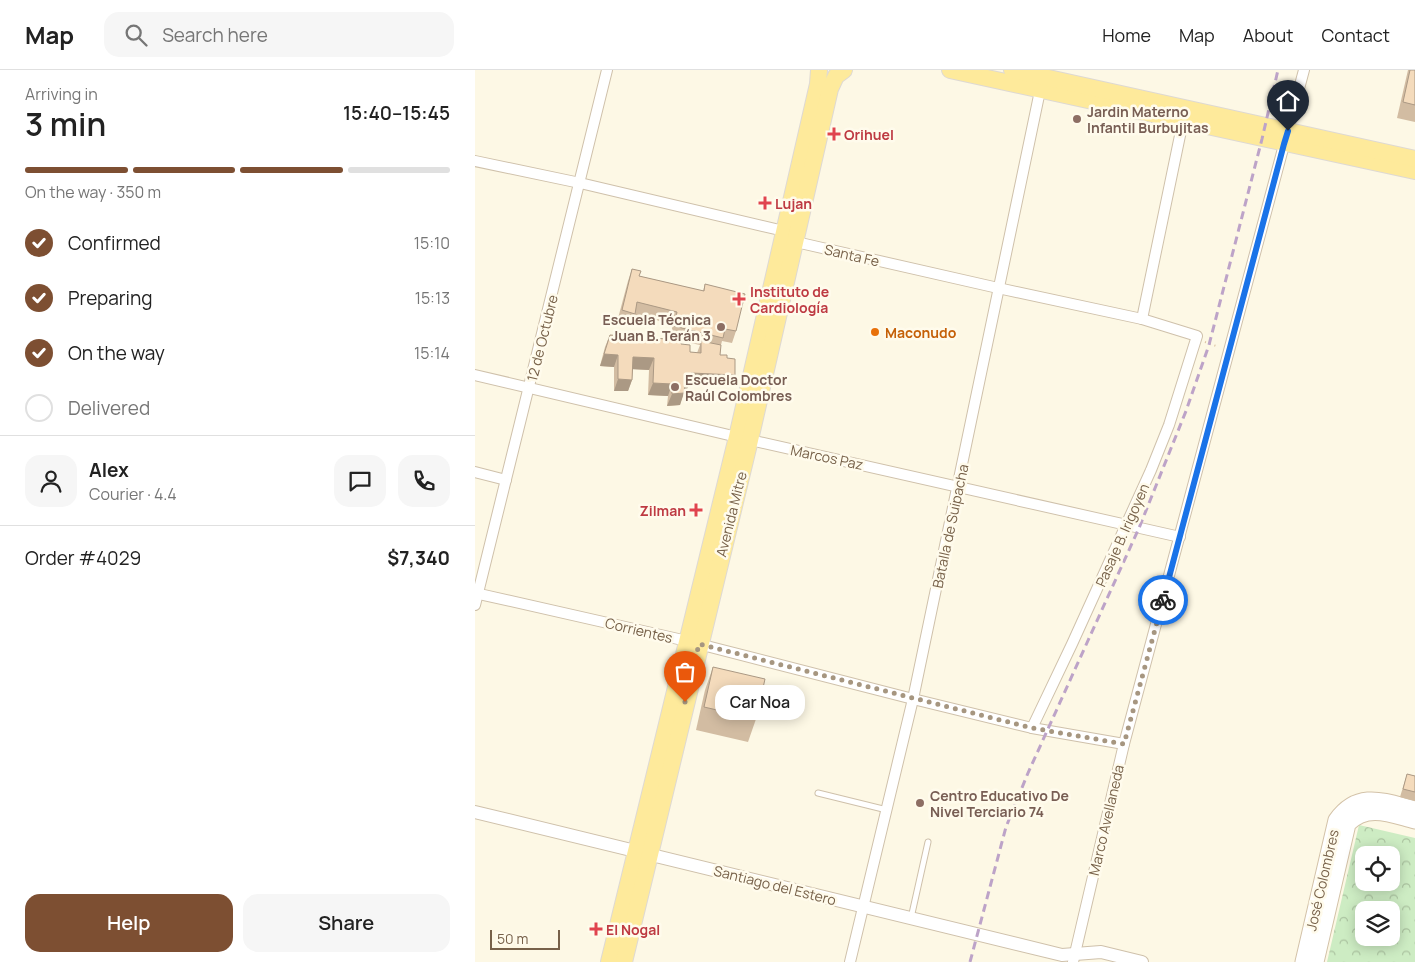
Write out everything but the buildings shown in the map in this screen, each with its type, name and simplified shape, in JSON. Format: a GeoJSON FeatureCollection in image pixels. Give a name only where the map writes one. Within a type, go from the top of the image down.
{"type":"FeatureCollection","features":[{"type":"Feature","properties":{"kind":"main road","name":"Avenida Mitre"},"geometry":{"type":"LineString","coordinates":[[790,236],[819,70]]}},
{"type":"Feature","properties":{"kind":"main road","name":"Avenida Mitre"},"geometry":{"type":"LineString","coordinates":[[609,962],[642,853],[790,236],[830,89],[836,76],[844,70]]}},
{"type":"Feature","properties":{"kind":"main road"},"geometry":{"type":"LineString","coordinates":[[950,70],[1043,78],[1183,121],[1286,138]]}},
{"type":"Feature","properties":{"kind":"main road"},"geometry":{"type":"LineString","coordinates":[[1012,70],[1286,138],[1391,160],[1415,171]]}},
{"type":"Feature","properties":{"kind":"main road"},"geometry":{"type":"LineString","coordinates":[[1391,160],[1415,159]]}},
{"type":"Feature","properties":{"kind":"main road"},"geometry":{"type":"LineString","coordinates":[[1415,809],[1374,799],[1361,801],[1353,811],[1377,812],[1415,820]]}},
{"type":"Feature","properties":{"kind":"main road","name":"José Colombres"},"geometry":{"type":"LineString","coordinates":[[1303,962],[1336,820],[1343,810],[1353,811],[1348,824],[1316,962]]}},
{"type":"Feature","properties":{"kind":"main road","name":"Avenida Mitre"},"geometry":{"type":"LineString","coordinates":[[623,962],[642,853]]}},
{"type":"Feature","properties":{"kind":"street","name":"12 de Octubre"},"geometry":{"type":"LineString","coordinates":[[475,605],[476,594],[607,70]]}},
{"type":"Feature","properties":{"kind":"street","name":"Marco Avellaneda"},"geometry":{"type":"LineString","coordinates":[[1074,958],[1124,744],[1304,70]]}},
{"type":"Feature","properties":{"kind":"street","name":"Batalla de Suipacha"},"geometry":{"type":"LineString","coordinates":[[850,962],[913,699],[1043,78]]}},
{"type":"Feature","properties":{"kind":"street"},"geometry":{"type":"LineString","coordinates":[[1142,319],[1183,121]]}},
{"type":"Feature","properties":{"kind":"street","name":"Santa Fe"},"geometry":{"type":"LineString","coordinates":[[475,161],[580,183],[998,288],[1142,319],[1197,336]]}},
{"type":"Feature","properties":{"kind":"street","name":"Pasaje B. Irigoyen"},"geometry":{"type":"LineString","coordinates":[[1032,728],[1127,525],[1169,425],[1197,336]]}},
{"type":"Feature","properties":{"kind":"street","name":"Marcos Paz"},"geometry":{"type":"LineString","coordinates":[[475,375],[1180,537]]}},
{"type":"Feature","properties":{"kind":"street"},"geometry":{"type":"LineString","coordinates":[[475,472],[506,480]]}},
{"type":"Feature","properties":{"kind":"street","name":"Corrientes"},"geometry":{"type":"LineString","coordinates":[[476,594],[693,643],[1032,728],[1124,744]]}},
{"type":"Feature","properties":{"kind":"street","name":"Santiago del Estero"},"geometry":{"type":"LineString","coordinates":[[475,812],[1094,962]]}},
{"type":"Feature","properties":{"kind":"street","name":"Santiago del Estero"},"geometry":{"type":"LineString","coordinates":[[1074,958],[1101,952],[1142,962]]}},
{"type":"Feature","properties":{"kind":"lane"},"geometry":{"type":"LineString","coordinates":[[818,793],[887,810]]}},
{"type":"Feature","properties":{"kind":"lane"},"geometry":{"type":"LineString","coordinates":[[911,918],[928,842]]}},
{"type":"Feature","properties":{"kind":"path"},"geometry":{"type":"LineString","coordinates":[[1197,336],[1209,345],[1230,350]]}},
{"type":"Feature","properties":{"kind":"green space"},"geometry":{"type":"Polygon","coordinates":[[[1359,825],[1415,838],[1415,962],[1327,962],[1359,825]]]}},
{"type":"Feature","properties":{"kind":"railway"},"geometry":{"type":"LineString","coordinates":[[970,962],[1006,827],[1028,773],[1139,528],[1186,411],[1209,345],[1278,70]]}},
{"type":"Feature","properties":{"kind":"way so far"},"geometry":{"type":"LineString","coordinates":[[685,702],[699,644],[1032,728],[1124,744],[1163,600]]}},
{"type":"Feature","properties":{"kind":"place","name":"Jardin Materno Infantil Burbujitas"},"geometry":{"type":"Point","coordinates":[1077,119]}},
{"type":"Feature","properties":{"kind":"place","name":"Orihuel"},"geometry":{"type":"Point","coordinates":[834,134]}},
{"type":"Feature","properties":{"kind":"place","name":"Lujan"},"geometry":{"type":"Point","coordinates":[765,203]}},
{"type":"Feature","properties":{"kind":"place","name":"Instituto de Cardiología"},"geometry":{"type":"Point","coordinates":[739,299]}},
{"type":"Feature","properties":{"kind":"place","name":"Escuela Técnica Juan B. Terán 3"},"geometry":{"type":"Point","coordinates":[721,327]}},
{"type":"Feature","properties":{"kind":"place","name":"Maconudo"},"geometry":{"type":"Point","coordinates":[875,332]}},
{"type":"Feature","properties":{"kind":"place","name":"Escuela Doctor Raúl Colombres"},"geometry":{"type":"Point","coordinates":[675,387]}},
{"type":"Feature","properties":{"kind":"place","name":"Zilman"},"geometry":{"type":"Point","coordinates":[696,510]}},
{"type":"Feature","properties":{"kind":"place","name":"Car Noa"},"geometry":{"type":"Point","coordinates":[685,702]}},
{"type":"Feature","properties":{"kind":"place","name":"Centro Educativo De Nivel Terciario 74"},"geometry":{"type":"Point","coordinates":[920,803]}},
{"type":"Feature","properties":{"kind":"place","name":"El Nogal"},"geometry":{"type":"Point","coordinates":[596,929]}},
{"type":"Feature","properties":{"kind":"route"},"geometry":{"type":"LineString","coordinates":[[1163,600],[1288,131]]}}]}
